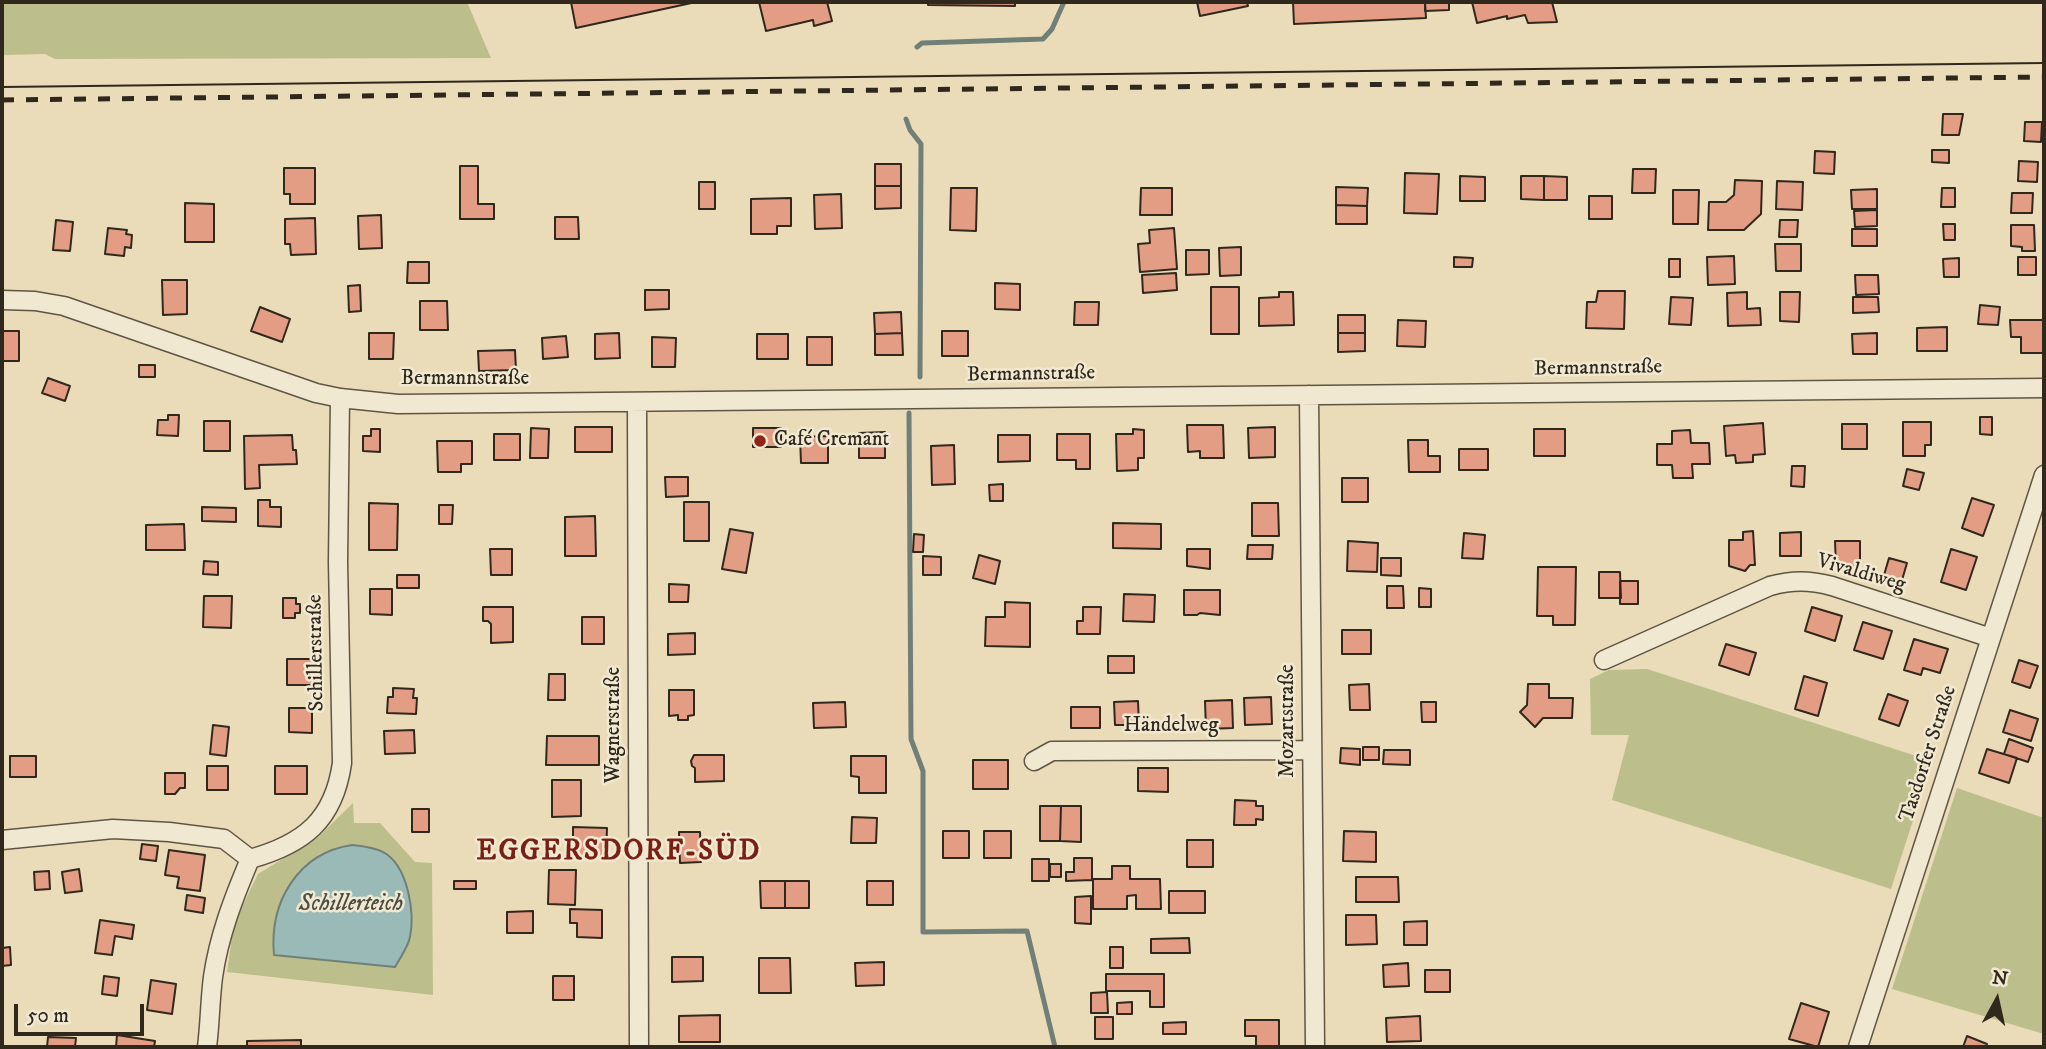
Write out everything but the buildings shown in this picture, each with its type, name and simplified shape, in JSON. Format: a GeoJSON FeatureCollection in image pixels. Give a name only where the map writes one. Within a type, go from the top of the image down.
{"type":"FeatureCollection","features":[{"type":"Feature","properties":{"kind":"street","name":"Bermannstraße"},"geometry":{"type":"LineString","coordinates":[[2,300],[35,301],[91,314],[294,387],[340,398],[398,404],[2044,388]]}},
{"type":"Feature","properties":{"kind":"street","name":"Mozartstraße"},"geometry":{"type":"LineString","coordinates":[[1309,395],[1315,1047]]}},
{"type":"Feature","properties":{"kind":"street","name":"Schillerstraße"},"geometry":{"type":"LineString","coordinates":[[250,859],[291,843],[308,831],[328,810],[339,784],[342,763],[338,562],[340,398]]}},
{"type":"Feature","properties":{"kind":"street","name":"Wagnerstraße"},"geometry":{"type":"LineString","coordinates":[[637,402],[639,1047]]}},
{"type":"Feature","properties":{"kind":"street","name":"Tasdorfer Straße"},"geometry":{"type":"LineString","coordinates":[[1858,1047],[2044,475]]}},
{"type":"Feature","properties":{"kind":"street","name":"Vivaldiweg"},"geometry":{"type":"LineString","coordinates":[[1604,660],[1770,586],[1790,580],[1812,581],[1832,586],[1991,638]]}},
{"type":"Feature","properties":{"kind":"street","name":"Händelweg"},"geometry":{"type":"LineString","coordinates":[[1034,761],[1052,751],[1311,750]]}},
{"type":"Feature","properties":{"kind":"street"},"geometry":{"type":"LineString","coordinates":[[2,840],[113,829],[169,832],[224,839],[250,859],[229,912],[219,947],[207,1047]]}},
{"type":"Feature","properties":{"kind":"green space"},"geometry":{"type":"Polygon","coordinates":[[[2,2],[467,2],[491,58],[55,59],[45,54],[2,55],[2,2]]]}},
{"type":"Feature","properties":{"kind":"green space"},"geometry":{"type":"Polygon","coordinates":[[[1647,669],[1932,761],[1891,889],[1612,800],[1629,735],[1591,735],[1590,679],[1609,670],[1647,669]]]}},
{"type":"Feature","properties":{"kind":"green space"},"geometry":{"type":"Polygon","coordinates":[[[1957,788],[2044,818],[2044,1034],[1892,989],[1957,788]]]}},
{"type":"Feature","properties":{"kind":"green space"},"geometry":{"type":"Polygon","coordinates":[[[353,803],[354,823],[380,823],[415,862],[432,863],[433,995],[227,972],[234,923],[258,874],[318,837],[353,803]]]}},
{"type":"Feature","properties":{"kind":"water","name":"Schillerteich"},"geometry":{"type":"Polygon","coordinates":[[[352,845],[385,853],[396,863],[405,882],[412,916],[410,937],[395,967],[274,955],[276,917],[291,883],[302,869],[316,858],[352,845]]]}},
{"type":"Feature","properties":{"kind":"waterway"},"geometry":{"type":"LineString","coordinates":[[917,47],[922,43],[1043,39],[1052,29],[1064,2]]}},
{"type":"Feature","properties":{"kind":"waterway"},"geometry":{"type":"LineString","coordinates":[[906,119],[910,130],[921,144],[920,377]]}},
{"type":"Feature","properties":{"kind":"waterway"},"geometry":{"type":"LineString","coordinates":[[909,413],[911,739],[923,771],[923,932],[1027,931],[1055,1047]]}},
{"type":"Feature","properties":{"kind":"tram line"},"geometry":{"type":"LineString","coordinates":[[2,87],[2044,63]]}},
{"type":"Feature","properties":{"kind":"railway"},"geometry":{"type":"LineString","coordinates":[[2,100],[2044,77]]}},
{"type":"Feature","properties":{"kind":"place","name":"Café Cremant"},"geometry":{"type":"Point","coordinates":[760,441]}},
{"type":"Feature","properties":{"kind":"district","name":"EGGERSDORF-SÜD"},"geometry":{"type":"Point","coordinates":[619,853]}}]}
